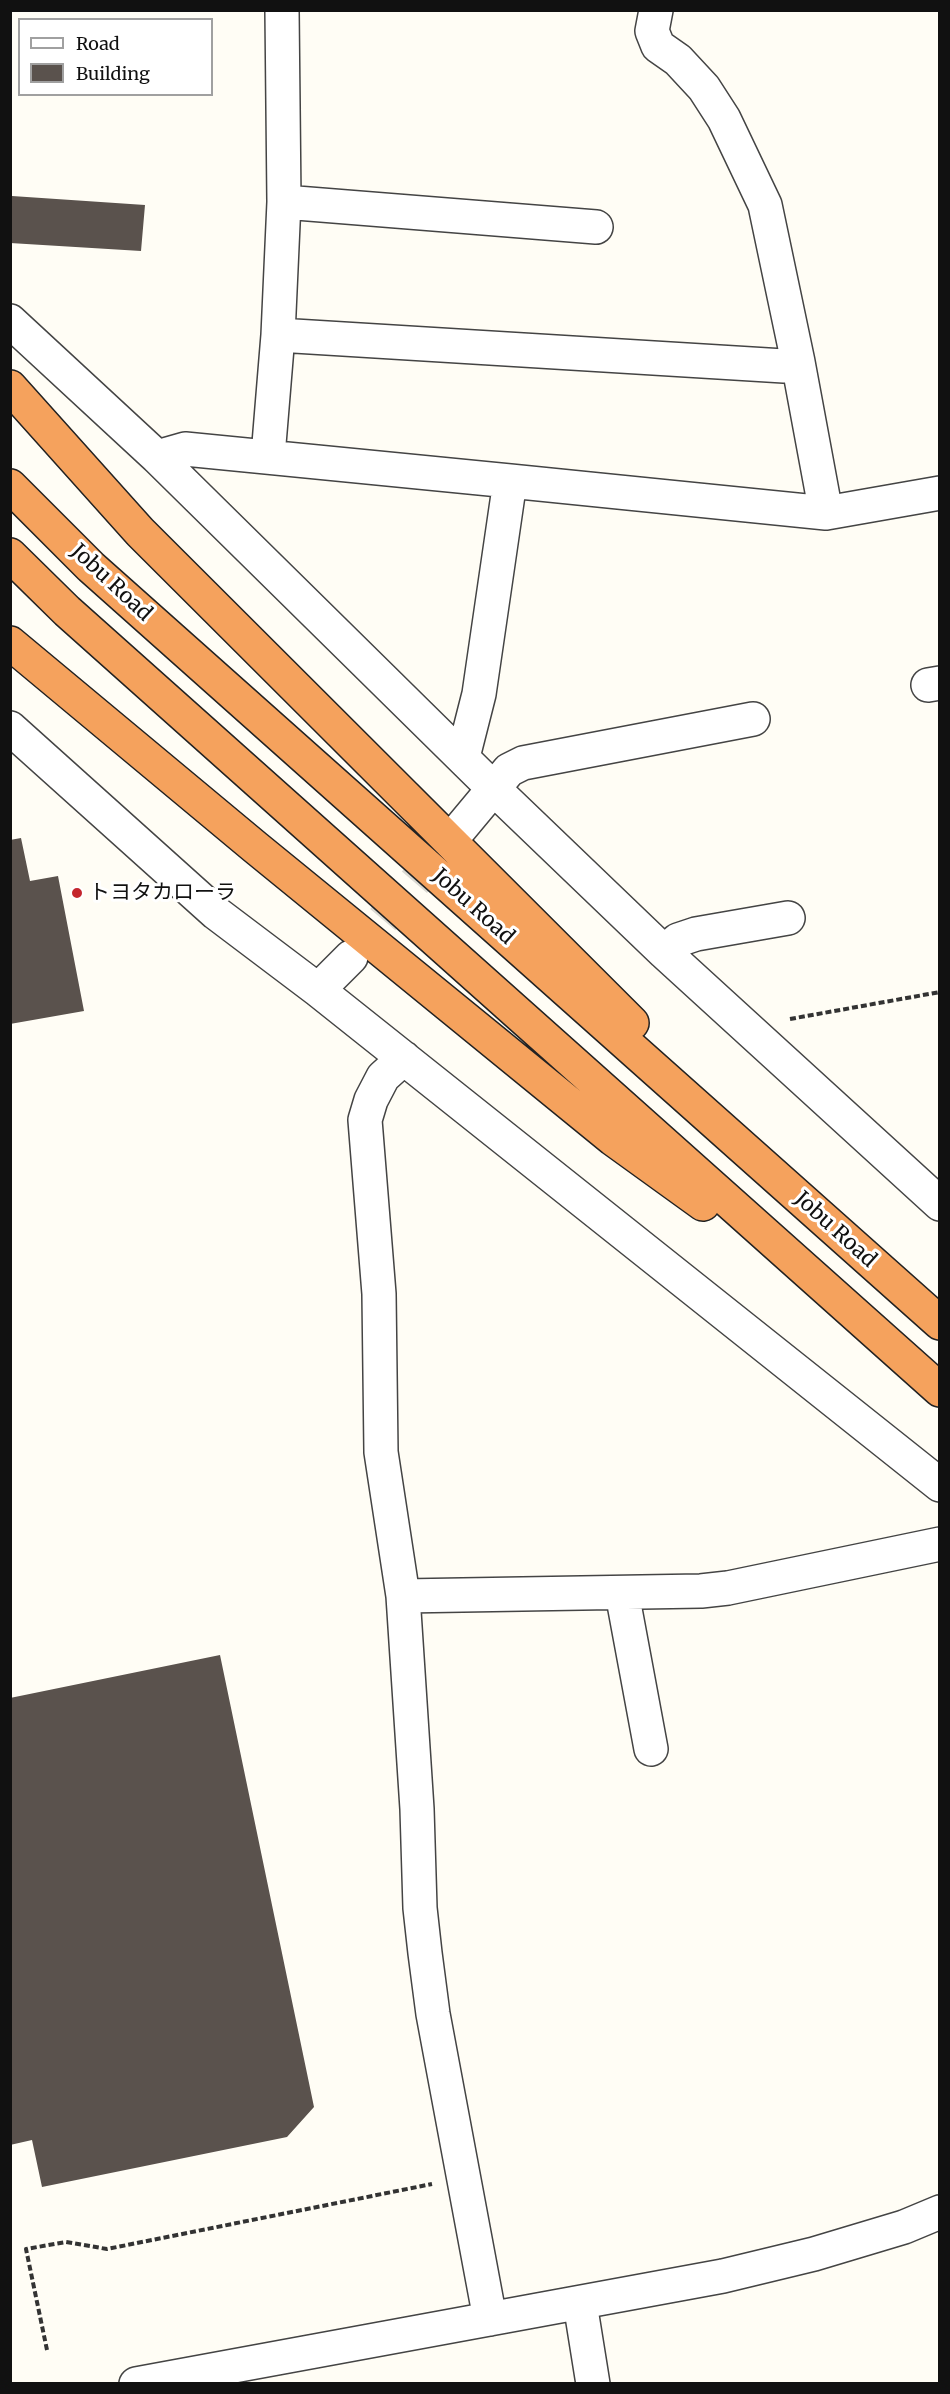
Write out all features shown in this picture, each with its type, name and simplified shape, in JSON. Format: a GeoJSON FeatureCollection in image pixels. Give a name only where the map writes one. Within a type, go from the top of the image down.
{"type":"FeatureCollection","features":[{"type":"Feature","properties":{"kind":"highway"},"geometry":{"type":"LineString","coordinates":[[10,387],[140,532],[575,964],[853,1246]]}},
{"type":"Feature","properties":{"kind":"highway","name":"Jobu Road"},"geometry":{"type":"LineString","coordinates":[[10,486],[91,567],[939,1323]]}},
{"type":"Feature","properties":{"kind":"highway"},"geometry":{"type":"LineString","coordinates":[[10,555],[68,611],[939,1390]]}},
{"type":"Feature","properties":{"kind":"highway"},"geometry":{"type":"LineString","coordinates":[[10,643],[255,847],[613,1139],[843,1304]]}},
{"type":"Feature","properties":{"kind":"street"},"geometry":{"type":"LineString","coordinates":[[268,456],[278,335],[285,202],[282,10]]}},
{"type":"Feature","properties":{"kind":"street"},"geometry":{"type":"LineString","coordinates":[[656,10],[652,31],[658,46],[678,60],[704,88],[724,119],[765,205],[798,362],[826,513]]}},
{"type":"Feature","properties":{"kind":"street"},"geometry":{"type":"LineString","coordinates":[[285,202],[596,227]]}},
{"type":"Feature","properties":{"kind":"street"},"geometry":{"type":"LineString","coordinates":[[10,321],[157,457],[493,788],[664,952],[939,1204]]}},
{"type":"Feature","properties":{"kind":"street"},"geometry":{"type":"LineString","coordinates":[[278,335],[784,366],[798,362]]}},
{"type":"Feature","properties":{"kind":"street"},"geometry":{"type":"LineString","coordinates":[[157,457],[185,449],[826,513],[939,493]]}},
{"type":"Feature","properties":{"kind":"street"},"geometry":{"type":"LineString","coordinates":[[463,757],[479,694],[510,481]]}},
{"type":"Feature","properties":{"kind":"street"},"geometry":{"type":"LineString","coordinates":[[459,830],[509,770],[523,763],[753,719]]}},
{"type":"Feature","properties":{"kind":"street"},"geometry":{"type":"LineString","coordinates":[[10,728],[216,913],[404,1058],[939,1485]]}},
{"type":"Feature","properties":{"kind":"street"},"geometry":{"type":"LineString","coordinates":[[664,952],[678,940],[696,934],[788,918]]}},
{"type":"Feature","properties":{"kind":"street"},"geometry":{"type":"LineString","coordinates":[[318,990],[351,957]]}},
{"type":"Feature","properties":{"kind":"street"},"geometry":{"type":"LineString","coordinates":[[404,1058],[383,1077],[371,1100],[365,1120],[380,1294],[381,1452],[403,1596],[422,1930],[434,2014],[490,2319]]}},
{"type":"Feature","properties":{"kind":"street"},"geometry":{"type":"LineString","coordinates":[[403,1596],[701,1591],[728,1588],[939,1544]]}},
{"type":"Feature","properties":{"kind":"street"},"geometry":{"type":"LineString","coordinates":[[622,1593],[651,1749]]}},
{"type":"Feature","properties":{"kind":"street"},"geometry":{"type":"LineString","coordinates":[[136,2384],[723,2276],[814,2254],[904,2227],[939,2212]]}},
{"type":"Feature","properties":{"kind":"street"},"geometry":{"type":"LineString","coordinates":[[580,2303],[593,2384]]}},
{"type":"Feature","properties":{"kind":"path"},"geometry":{"type":"LineString","coordinates":[[758,1036],[786,1020],[939,992]]}},
{"type":"Feature","properties":{"kind":"path"},"geometry":{"type":"LineString","coordinates":[[47,2350],[26,2249],[66,2242],[107,2249],[432,2184]]}},
{"type":"Feature","properties":{"kind":"building"},"geometry":{"type":"Polygon","coordinates":[[[12,196],[145,205],[141,251],[10,243],[12,196]]]}},
{"type":"Feature","properties":{"kind":"building"},"geometry":{"type":"Polygon","coordinates":[[[21,838],[30,881],[58,876],[84,1011],[10,1024],[10,840],[21,838]]]}},
{"type":"Feature","properties":{"kind":"building"},"geometry":{"type":"Polygon","coordinates":[[[220,1655],[314,2107],[287,2137],[42,2187],[32,2140],[10,2145],[10,1698],[220,1655]]]}},
{"type":"Feature","properties":{"kind":"tunnel"},"geometry":{"type":"LineString","coordinates":[[351,957],[446,845]]}},
{"type":"Feature","properties":{"kind":"place","name":"トヨタカローラ"},"geometry":{"type":"Point","coordinates":[77,893]}}]}
